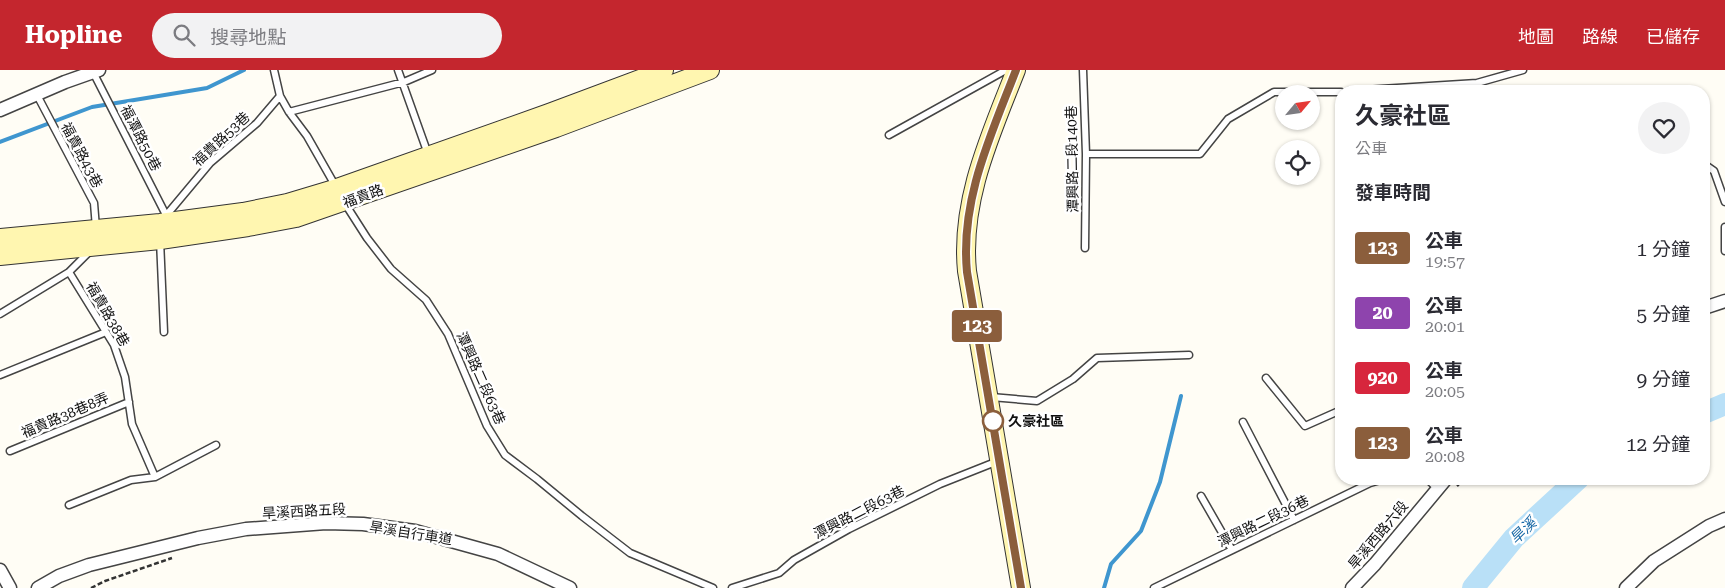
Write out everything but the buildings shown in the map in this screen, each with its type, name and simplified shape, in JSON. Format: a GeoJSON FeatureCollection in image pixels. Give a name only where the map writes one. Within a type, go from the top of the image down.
{"type":"FeatureCollection","features":[{"type":"Feature","properties":{"kind":"street"},"geometry":{"type":"LineString","coordinates":[[59,70],[65,82]]}},
{"type":"Feature","properties":{"kind":"street","name":"福貴路"},"geometry":{"type":"LineString","coordinates":[[341,195],[556,128],[710,70]]}},
{"type":"Feature","properties":{"kind":"street"},"geometry":{"type":"LineString","coordinates":[[1016,70],[981,161],[969,211],[965,253],[1021,588]]}},
{"type":"Feature","properties":{"kind":"street"},"geometry":{"type":"LineString","coordinates":[[0,110],[96,71]]}},
{"type":"Feature","properties":{"kind":"street","name":"福貴路"},"geometry":{"type":"LineString","coordinates":[[0,238],[96,229],[162,226],[248,228],[296,218],[428,155],[602,94],[660,71]]}},
{"type":"Feature","properties":{"kind":"street","name":"福貴路"},"geometry":{"type":"LineString","coordinates":[[0,256],[93,248],[162,226]]}},
{"type":"Feature","properties":{"kind":"street"},"geometry":{"type":"LineString","coordinates":[[1710,306],[1725,301]]}},
{"type":"Feature","properties":{"kind":"street","name":"旱溪西路六段"},"geometry":{"type":"LineString","coordinates":[[1352,588],[1375,564],[1440,485]]}},
{"type":"Feature","properties":{"kind":"street"},"geometry":{"type":"LineString","coordinates":[[1626,588],[1654,561],[1709,526],[1725,519]]}},
{"type":"Feature","properties":{"kind":"street","name":"旱溪西路五段"},"geometry":{"type":"LineString","coordinates":[[38,588],[59,576],[89,565],[198,538],[246,529],[326,523],[363,524],[415,531],[498,554],[570,588]]}},
{"type":"Feature","properties":{"kind":"street"},"geometry":{"type":"LineString","coordinates":[[0,570],[10,588]]}},
{"type":"Feature","properties":{"kind":"lane","name":"潭興路二段63巷"},"geometry":{"type":"LineString","coordinates":[[274,70],[280,96],[288,112],[307,136],[367,238],[391,269],[426,300],[448,334],[487,426],[505,456],[537,478],[630,553],[713,588]]}},
{"type":"Feature","properties":{"kind":"lane"},"geometry":{"type":"LineString","coordinates":[[398,70],[404,82],[428,155]]}},
{"type":"Feature","properties":{"kind":"lane"},"geometry":{"type":"LineString","coordinates":[[288,112],[404,82],[432,70]]}},
{"type":"Feature","properties":{"kind":"lane"},"geometry":{"type":"LineString","coordinates":[[889,135],[1006,70]]}},
{"type":"Feature","properties":{"kind":"lane","name":"潭興路二段140巷"},"geometry":{"type":"LineString","coordinates":[[1083,70],[1086,154],[1085,248]]}},
{"type":"Feature","properties":{"kind":"lane"},"geometry":{"type":"LineString","coordinates":[[1434,85],[1477,82],[1523,70]]}},
{"type":"Feature","properties":{"kind":"lane","name":"福潭路50巷"},"geometry":{"type":"LineString","coordinates":[[96,71],[162,226]]}},
{"type":"Feature","properties":{"kind":"lane"},"geometry":{"type":"LineString","coordinates":[[1086,154],[1200,154],[1228,119],[1274,92],[1335,92]]}},
{"type":"Feature","properties":{"kind":"lane","name":"福貴路43巷"},"geometry":{"type":"LineString","coordinates":[[37,95],[94,203],[96,229]]}},
{"type":"Feature","properties":{"kind":"lane","name":"福貴路53巷"},"geometry":{"type":"LineString","coordinates":[[162,226],[210,163],[257,123],[280,96]]}},
{"type":"Feature","properties":{"kind":"lane"},"geometry":{"type":"LineString","coordinates":[[1710,168],[1714,171],[1725,202]]}},
{"type":"Feature","properties":{"kind":"lane"},"geometry":{"type":"LineString","coordinates":[[162,226],[164,332]]}},
{"type":"Feature","properties":{"kind":"lane"},"geometry":{"type":"LineString","coordinates":[[1725,227],[1725,251]]}},
{"type":"Feature","properties":{"kind":"lane"},"geometry":{"type":"LineString","coordinates":[[93,248],[96,229]]}},
{"type":"Feature","properties":{"kind":"lane","name":"福貴路38巷"},"geometry":{"type":"LineString","coordinates":[[93,248],[70,272],[114,345],[125,377],[132,424],[155,476]]}},
{"type":"Feature","properties":{"kind":"lane"},"geometry":{"type":"LineString","coordinates":[[0,314],[70,272]]}},
{"type":"Feature","properties":{"kind":"lane"},"geometry":{"type":"LineString","coordinates":[[0,375],[106,332]]}},
{"type":"Feature","properties":{"kind":"lane"},"geometry":{"type":"LineString","coordinates":[[990,397],[1037,401],[1073,379],[1097,358],[1189,355]]}},
{"type":"Feature","properties":{"kind":"lane"},"geometry":{"type":"LineString","coordinates":[[1266,378],[1305,426],[1335,413]]}},
{"type":"Feature","properties":{"kind":"lane","name":"福貴路38巷8弄"},"geometry":{"type":"LineString","coordinates":[[10,451],[129,402]]}},
{"type":"Feature","properties":{"kind":"lane"},"geometry":{"type":"LineString","coordinates":[[1243,422],[1294,520]]}},
{"type":"Feature","properties":{"kind":"lane"},"geometry":{"type":"LineString","coordinates":[[69,505],[131,480],[155,476],[216,445]]}},
{"type":"Feature","properties":{"kind":"lane","name":"潭興路二段63巷"},"geometry":{"type":"LineString","coordinates":[[732,588],[779,573],[794,560],[849,529],[940,484],[999,460]]}},
{"type":"Feature","properties":{"kind":"lane","name":"潭興路二段36巷"},"geometry":{"type":"LineString","coordinates":[[1154,588],[1366,485]]}},
{"type":"Feature","properties":{"kind":"lane"},"geometry":{"type":"LineString","coordinates":[[1201,496],[1232,550]]}},
{"type":"Feature","properties":{"kind":"path"},"geometry":{"type":"LineString","coordinates":[[91,588],[105,581],[180,555]]}},
{"type":"Feature","properties":{"kind":"waterway"},"geometry":{"type":"LineString","coordinates":[[0,142],[92,107],[207,88],[244,70]]}},
{"type":"Feature","properties":{"kind":"waterway"},"geometry":{"type":"LineString","coordinates":[[1104,588],[1111,564],[1141,531],[1160,482],[1181,396]]}},
{"type":"Feature","properties":{"kind":"waterway","name":"旱溪"},"geometry":{"type":"LineString","coordinates":[[1710,410],[1725,404]]}},
{"type":"Feature","properties":{"kind":"waterway","name":"旱溪"},"geometry":{"type":"LineString","coordinates":[[1473,588],[1514,538],[1571,485]]}},
{"type":"Feature","properties":{"kind":"bus line","name":"123"},"geometry":{"type":"LineString","coordinates":[[1016,70],[995,120],[974,185],[969,211],[965,253],[1021,588]]}},
{"type":"Feature","properties":{"kind":"place","name":"久豪社區"},"geometry":{"type":"Point","coordinates":[993,421]}}]}
